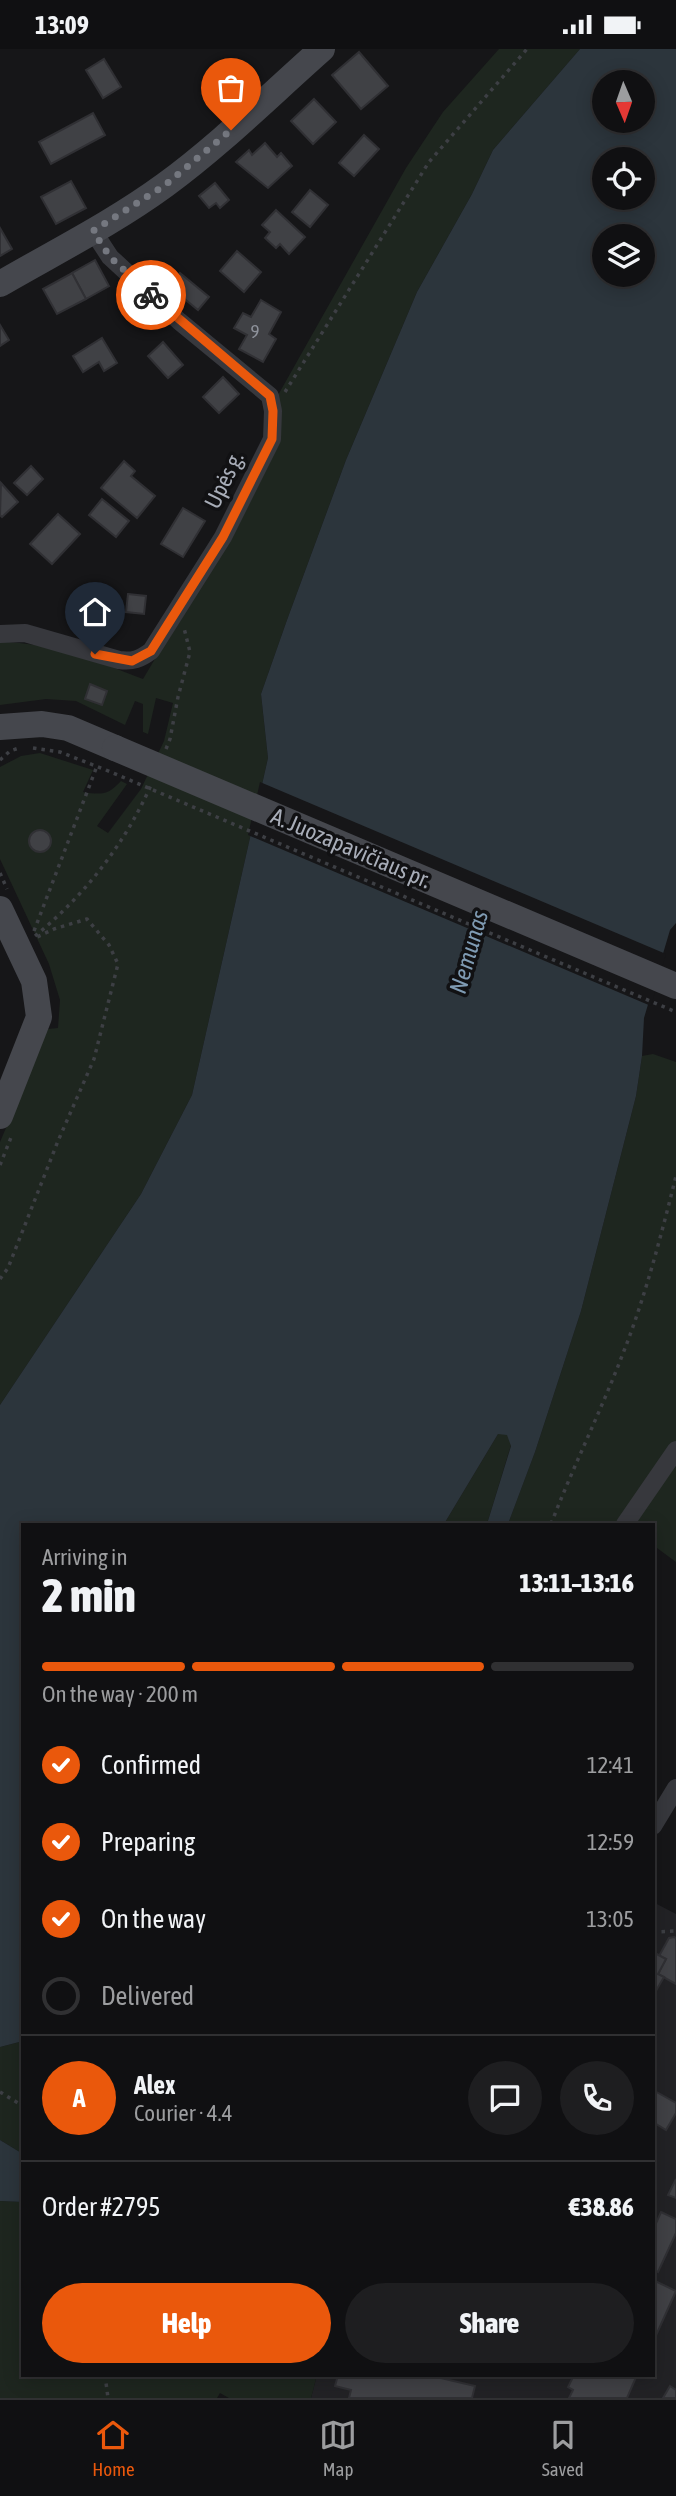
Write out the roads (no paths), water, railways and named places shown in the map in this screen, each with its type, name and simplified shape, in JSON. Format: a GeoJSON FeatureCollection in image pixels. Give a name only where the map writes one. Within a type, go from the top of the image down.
{"type":"FeatureCollection","features":[{"type":"Feature","properties":{"kind":"main road"},"geometry":{"type":"LineString","coordinates":[[0,284],[93,231],[164,186],[322,49]]}},
{"type":"Feature","properties":{"kind":"main road","name":"A. Juozapavičiaus pr."},"geometry":{"type":"LineString","coordinates":[[0,740],[11,726],[42,724],[68,728],[106,761],[676,986]]}},
{"type":"Feature","properties":{"kind":"main road"},"geometry":{"type":"LineString","coordinates":[[0,909],[34,981],[39,1017],[0,1116]]}},
{"type":"Feature","properties":{"kind":"street","name":"Upės g."},"geometry":{"type":"LineString","coordinates":[[0,634],[24,633],[119,660],[132,661],[151,651],[223,537],[272,439],[273,411],[270,396],[179,321],[110,257],[93,231]]}},
{"type":"Feature","properties":{"kind":"street"},"geometry":{"type":"LineString","coordinates":[[626,1523],[676,1450]]}},
{"type":"Feature","properties":{"kind":"street"},"geometry":{"type":"LineString","coordinates":[[655,1823],[676,1788]]}},
{"type":"Feature","properties":{"kind":"water","name":"Nemunas"},"geometry":{"type":"Polygon","coordinates":[[[580,49],[676,49],[676,923],[670,930],[644,1018],[636,1096],[581,1311],[535,1452],[508,1523],[487,1523],[511,1446],[507,1435],[498,1434],[445,1523],[21,1523],[21,2042],[0,2047],[0,1405],[141,1194],[192,1095],[268,758],[261,694],[346,460],[417,292],[472,194],[493,150],[580,49]]]}},
{"type":"Feature","properties":{"kind":"water"},"geometry":{"type":"Polygon","coordinates":[[[0,2140],[21,2153],[21,2202],[0,2201],[0,2140]]]}}]}
